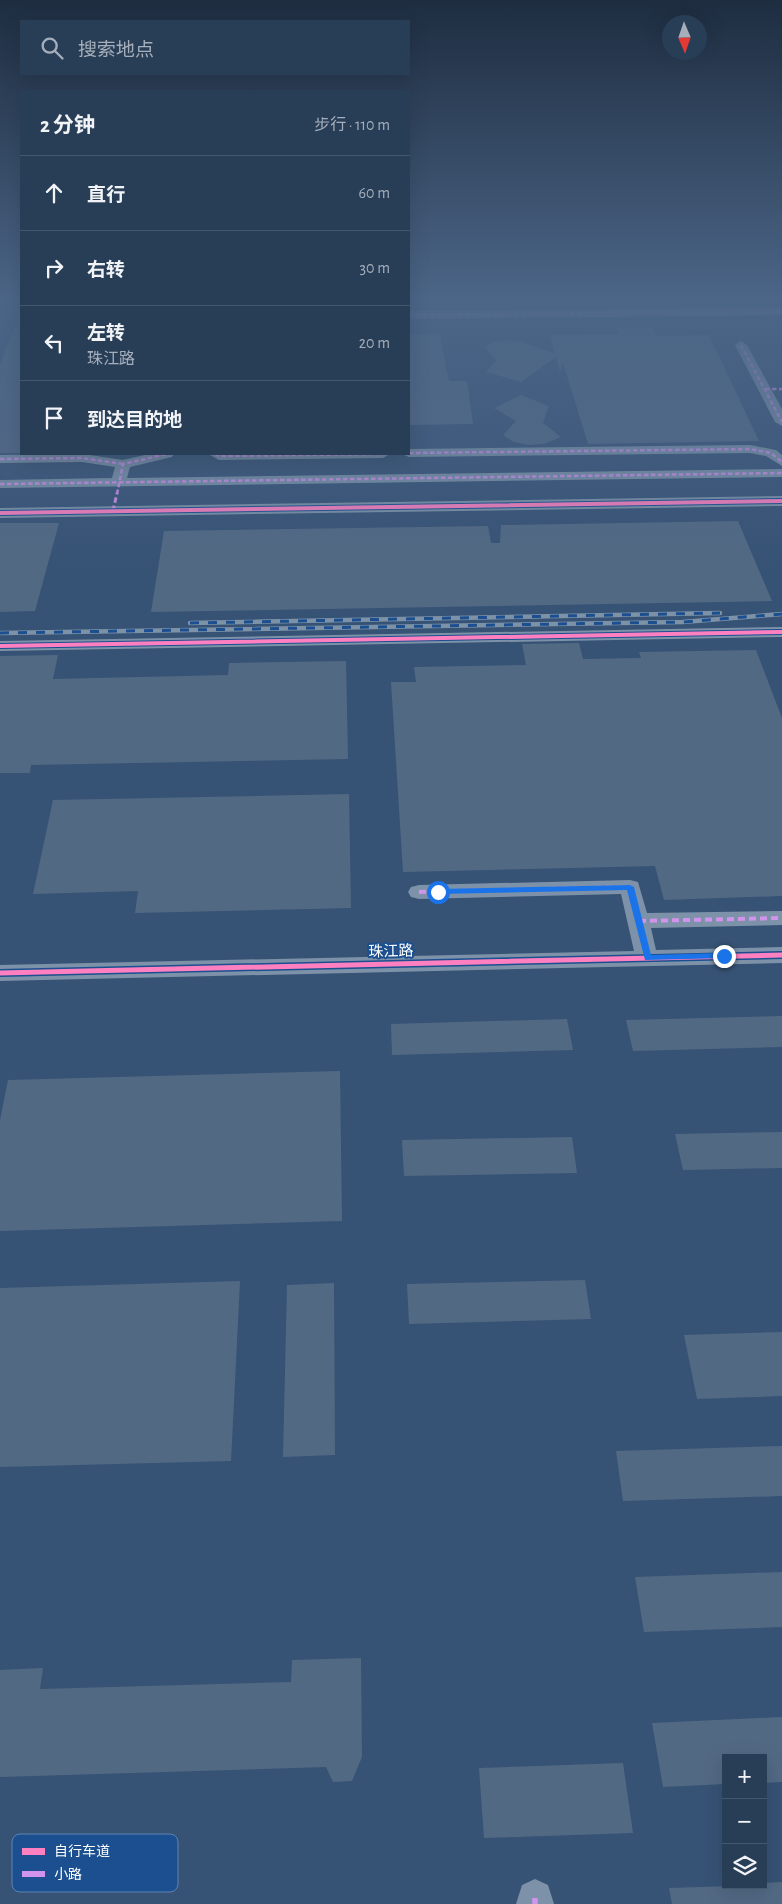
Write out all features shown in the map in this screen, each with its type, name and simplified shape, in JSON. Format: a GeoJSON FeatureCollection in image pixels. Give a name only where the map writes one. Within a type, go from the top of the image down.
{"type":"FeatureCollection","features":[{"type":"Feature","properties":{"kind":"street"},"geometry":{"type":"LineString","coordinates":[[765,390],[782,422]]}},
{"type":"Feature","properties":{"kind":"street"},"geometry":{"type":"LineString","coordinates":[[410,453],[750,449],[771,453],[782,462]]}},
{"type":"Feature","properties":{"kind":"street"},"geometry":{"type":"LineString","coordinates":[[0,459],[82,458],[123,464],[163,455]]}},
{"type":"Feature","properties":{"kind":"street"},"geometry":{"type":"LineString","coordinates":[[217,455],[301,455]]}},
{"type":"Feature","properties":{"kind":"street"},"geometry":{"type":"LineString","coordinates":[[113,511],[123,464]]}},
{"type":"Feature","properties":{"kind":"street"},"geometry":{"type":"LineString","coordinates":[[0,484],[782,473]]}},
{"type":"Feature","properties":{"kind":"street"},"geometry":{"type":"LineString","coordinates":[[0,513],[782,501]]}},
{"type":"Feature","properties":{"kind":"street"},"geometry":{"type":"LineString","coordinates":[[0,646],[782,632]]}},
{"type":"Feature","properties":{"kind":"street"},"geometry":{"type":"LineString","coordinates":[[419,892],[630,887],[648,958]]}},
{"type":"Feature","properties":{"kind":"street"},"geometry":{"type":"LineString","coordinates":[[639,921],[782,918]]}},
{"type":"Feature","properties":{"kind":"street","name":"珠江路"},"geometry":{"type":"LineString","coordinates":[[0,974],[782,955]]}},
{"type":"Feature","properties":{"kind":"building"},"geometry":{"type":"Polygon","coordinates":[[[0,390],[20,390],[20,453],[0,453],[0,390]]]}},
{"type":"Feature","properties":{"kind":"building"},"geometry":{"type":"Polygon","coordinates":[[[410,390],[468,390],[473,424],[410,425],[410,390]]]}},
{"type":"Feature","properties":{"kind":"building"},"geometry":{"type":"Polygon","coordinates":[[[571,390],[735,390],[759,441],[588,444],[571,390]]]}},
{"type":"Feature","properties":{"kind":"building"},"geometry":{"type":"Polygon","coordinates":[[[521,395],[549,406],[543,423],[561,437],[544,444],[528,445],[514,442],[503,435],[516,421],[494,408],[521,395]]]}},
{"type":"Feature","properties":{"kind":"building"},"geometry":{"type":"Polygon","coordinates":[[[738,521],[772,601],[151,612],[164,531],[488,526],[491,543],[500,543],[501,525],[738,521]]]}},
{"type":"Feature","properties":{"kind":"building"},"geometry":{"type":"Polygon","coordinates":[[[0,523],[59,523],[35,611],[0,612],[0,523]]]}},
{"type":"Feature","properties":{"kind":"building"},"geometry":{"type":"Polygon","coordinates":[[[579,643],[583,659],[641,658],[639,652],[756,650],[782,718],[782,896],[664,900],[655,866],[403,872],[391,682],[416,682],[414,667],[526,665],[522,644],[579,643]]]}},
{"type":"Feature","properties":{"kind":"building"},"geometry":{"type":"Polygon","coordinates":[[[58,655],[53,679],[228,675],[229,663],[346,661],[348,759],[31,765],[30,773],[0,773],[0,656],[58,655]]]}},
{"type":"Feature","properties":{"kind":"building"},"geometry":{"type":"Polygon","coordinates":[[[349,794],[351,908],[135,913],[138,891],[33,894],[53,800],[349,794]]]}},
{"type":"Feature","properties":{"kind":"building"},"geometry":{"type":"Polygon","coordinates":[[[782,1016],[782,1047],[633,1051],[626,1020],[782,1016]]]}},
{"type":"Feature","properties":{"kind":"building"},"geometry":{"type":"Polygon","coordinates":[[[567,1019],[573,1050],[392,1055],[391,1024],[567,1019]]]}},
{"type":"Feature","properties":{"kind":"building"},"geometry":{"type":"Polygon","coordinates":[[[340,1071],[342,1221],[0,1231],[0,1120],[8,1080],[340,1071]]]}},
{"type":"Feature","properties":{"kind":"building"},"geometry":{"type":"Polygon","coordinates":[[[782,1132],[782,1168],[683,1170],[675,1134],[782,1132]]]}},
{"type":"Feature","properties":{"kind":"building"},"geometry":{"type":"Polygon","coordinates":[[[572,1137],[577,1173],[404,1176],[402,1140],[572,1137]]]}},
{"type":"Feature","properties":{"kind":"building"},"geometry":{"type":"Polygon","coordinates":[[[585,1280],[591,1319],[409,1324],[407,1284],[585,1280]]]}},
{"type":"Feature","properties":{"kind":"building"},"geometry":{"type":"Polygon","coordinates":[[[240,1281],[231,1461],[0,1467],[0,1288],[240,1281]]]}},
{"type":"Feature","properties":{"kind":"building"},"geometry":{"type":"Polygon","coordinates":[[[334,1283],[335,1455],[283,1457],[287,1285],[334,1283]]]}},
{"type":"Feature","properties":{"kind":"building"},"geometry":{"type":"Polygon","coordinates":[[[782,1332],[782,1396],[697,1399],[684,1335],[782,1332]]]}},
{"type":"Feature","properties":{"kind":"building"},"geometry":{"type":"Polygon","coordinates":[[[782,1446],[782,1496],[623,1501],[616,1451],[782,1446]]]}},
{"type":"Feature","properties":{"kind":"building"},"geometry":{"type":"Polygon","coordinates":[[[782,1572],[782,1627],[644,1632],[635,1577],[782,1572]]]}},
{"type":"Feature","properties":{"kind":"building"},"geometry":{"type":"Polygon","coordinates":[[[361,1658],[362,1757],[352,1781],[333,1782],[326,1767],[0,1777],[0,1670],[43,1668],[40,1689],[291,1682],[292,1660],[361,1658]]]}},
{"type":"Feature","properties":{"kind":"building"},"geometry":{"type":"Polygon","coordinates":[[[782,1717],[782,1782],[767,1783],[767,1754],[722,1754],[722,1784],[663,1787],[652,1723],[782,1717]]]}},
{"type":"Feature","properties":{"kind":"building"},"geometry":{"type":"Polygon","coordinates":[[[623,1763],[633,1833],[484,1838],[479,1768],[623,1763]]]}},
{"type":"Feature","properties":{"kind":"building"},"geometry":{"type":"Polygon","coordinates":[[[782,1882],[782,1904],[672,1904],[669,1888],[722,1886],[722,1889],[767,1889],[767,1883],[782,1882]]]}},
{"type":"Feature","properties":{"kind":"railway"},"geometry":{"type":"LineString","coordinates":[[190,623],[720,613]]}},
{"type":"Feature","properties":{"kind":"railway"},"geometry":{"type":"LineString","coordinates":[[0,633],[683,622],[782,614]]}},
{"type":"Feature","properties":{"kind":"marked path"},"geometry":{"type":"LineString","coordinates":[[765,390],[782,422]]}},
{"type":"Feature","properties":{"kind":"marked path"},"geometry":{"type":"LineString","coordinates":[[410,453],[750,449],[771,453],[782,462]]}},
{"type":"Feature","properties":{"kind":"marked path"},"geometry":{"type":"LineString","coordinates":[[113,511],[123,464],[163,455]]}},
{"type":"Feature","properties":{"kind":"marked path"},"geometry":{"type":"LineString","coordinates":[[217,455],[301,455]]}},
{"type":"Feature","properties":{"kind":"marked path"},"geometry":{"type":"LineString","coordinates":[[0,459],[82,458],[123,464]]}},
{"type":"Feature","properties":{"kind":"marked path"},"geometry":{"type":"LineString","coordinates":[[0,484],[782,473]]}},
{"type":"Feature","properties":{"kind":"marked path"},"geometry":{"type":"LineString","coordinates":[[419,892],[630,887],[647,958]]}},
{"type":"Feature","properties":{"kind":"marked path"},"geometry":{"type":"LineString","coordinates":[[639,921],[782,918]]}},
{"type":"Feature","properties":{"kind":"marked path"},"geometry":{"type":"LineString","coordinates":[[535,1898],[535,1904]]}},
{"type":"Feature","properties":{"kind":"cycle path"},"geometry":{"type":"LineString","coordinates":[[0,513],[782,501]]}},
{"type":"Feature","properties":{"kind":"cycle path"},"geometry":{"type":"LineString","coordinates":[[0,646],[782,632]]}},
{"type":"Feature","properties":{"kind":"cycle path"},"geometry":{"type":"LineString","coordinates":[[0,973],[782,955]]}},
{"type":"Feature","properties":{"kind":"route"},"geometry":{"type":"LineString","coordinates":[[438,892],[630,887],[648,958],[724,956]]}}]}
